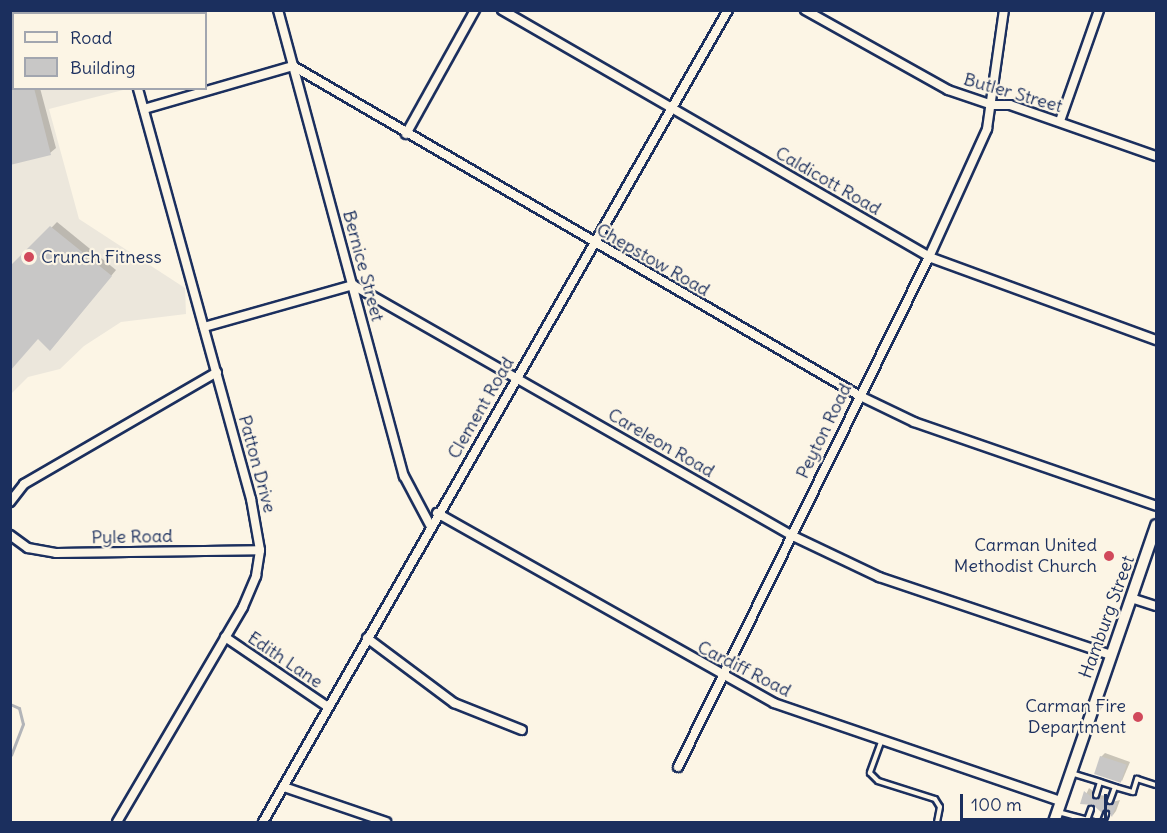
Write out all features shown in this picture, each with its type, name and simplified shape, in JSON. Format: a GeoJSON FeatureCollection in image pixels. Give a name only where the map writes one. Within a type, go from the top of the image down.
{"type":"FeatureCollection","features":[{"type":"Feature","properties":{"kind":"main road","name":"Hamburg Street"},"geometry":{"type":"LineString","coordinates":[[1057,812],[1156,525]]}},
{"type":"Feature","properties":{"kind":"street","name":"Bernice Street"},"geometry":{"type":"LineString","coordinates":[[278,10],[404,476],[430,525]]}},
{"type":"Feature","properties":{"kind":"street"},"geometry":{"type":"LineString","coordinates":[[406,134],[475,10]]}},
{"type":"Feature","properties":{"kind":"street","name":"Caldicott Road"},"geometry":{"type":"LineString","coordinates":[[502,10],[929,257],[1156,340]]}},
{"type":"Feature","properties":{"kind":"street","name":"Clement Road"},"geometry":{"type":"LineString","coordinates":[[263,822],[430,525],[728,10]]}},
{"type":"Feature","properties":{"kind":"street","name":"Butler Street"},"geometry":{"type":"LineString","coordinates":[[805,10],[948,90],[992,105],[1010,105],[1156,156]]}},
{"type":"Feature","properties":{"kind":"street","name":"Peyton Road"},"geometry":{"type":"LineString","coordinates":[[678,767],[858,395],[929,257],[987,129],[1004,10]]}},
{"type":"Feature","properties":{"kind":"street"},"geometry":{"type":"LineString","coordinates":[[1060,121],[1100,10]]}},
{"type":"Feature","properties":{"kind":"street"},"geometry":{"type":"LineString","coordinates":[[144,109],[293,66]]}},
{"type":"Feature","properties":{"kind":"street","name":"Chepstow Road"},"geometry":{"type":"LineString","coordinates":[[293,66],[406,134],[858,395],[914,422],[1156,506]]}},
{"type":"Feature","properties":{"kind":"street","name":"Patton Drive"},"geometry":{"type":"LineString","coordinates":[[117,822],[225,638],[256,576],[260,550],[258,528],[217,372],[139,90]]}},
{"type":"Feature","properties":{"kind":"street"},"geometry":{"type":"LineString","coordinates":[[204,327],[353,285]]}},
{"type":"Feature","properties":{"kind":"street","name":"Careleon Road"},"geometry":{"type":"LineString","coordinates":[[353,285],[517,376],[791,535],[879,577],[1110,655]]}},
{"type":"Feature","properties":{"kind":"street"},"geometry":{"type":"LineString","coordinates":[[10,502],[24,484],[217,372]]}},
{"type":"Feature","properties":{"kind":"street","name":"Cardiff Road"},"geometry":{"type":"LineString","coordinates":[[437,513],[721,676],[774,703],[881,742],[1057,812]]}},
{"type":"Feature","properties":{"kind":"street","name":"Pyle Road"},"geometry":{"type":"LineString","coordinates":[[10,535],[28,548],[56,553],[260,550]]}},
{"type":"Feature","properties":{"kind":"street"},"geometry":{"type":"LineString","coordinates":[[1131,598],[1156,606]]}},
{"type":"Feature","properties":{"kind":"street","name":"Edith Lane"},"geometry":{"type":"LineString","coordinates":[[225,638],[328,707]]}},
{"type":"Feature","properties":{"kind":"street"},"geometry":{"type":"LineString","coordinates":[[367,638],[454,703],[522,730]]}},
{"type":"Feature","properties":{"kind":"street"},"geometry":{"type":"LineString","coordinates":[[284,787],[386,822]]}},
{"type":"Feature","properties":{"kind":"lane"},"geometry":{"type":"LineString","coordinates":[[881,742],[870,773],[878,781],[935,799],[940,807],[937,822]]}},
{"type":"Feature","properties":{"kind":"lane"},"geometry":{"type":"LineString","coordinates":[[1070,772],[1132,792],[1137,778],[1156,785]]}},
{"type":"Feature","properties":{"kind":"lane"},"geometry":{"type":"LineString","coordinates":[[1096,795],[1100,782]]}},
{"type":"Feature","properties":{"kind":"lane"},"geometry":{"type":"LineString","coordinates":[[1110,801],[1115,787]]}},
{"type":"Feature","properties":{"kind":"lane"},"geometry":{"type":"LineString","coordinates":[[1087,820],[1091,809]]}},
{"type":"Feature","properties":{"kind":"lane"},"geometry":{"type":"LineString","coordinates":[[1057,812],[1093,822]]}},
{"type":"Feature","properties":{"kind":"lane"},"geometry":{"type":"LineString","coordinates":[[1103,822],[1106,814]]}},
{"type":"Feature","properties":{"kind":"shaded area"},"geometry":{"type":"Polygon","coordinates":[[[11,11],[105,11],[12,12],[12,90],[123,90],[49,109],[79,219],[185,288],[186,314],[121,322],[84,346],[60,369],[28,377],[11,394],[11,11]]]}},
{"type":"Feature","properties":{"kind":"building"},"geometry":{"type":"Polygon","coordinates":[[[10,88],[12,90],[35,90],[51,155],[10,165],[10,88]]]}},
{"type":"Feature","properties":{"kind":"building"},"geometry":{"type":"Polygon","coordinates":[[[50,226],[112,276],[50,351],[38,339],[10,371],[10,266],[50,226]]]}},
{"type":"Feature","properties":{"kind":"building"},"geometry":{"type":"Polygon","coordinates":[[[1100,756],[1127,765],[1121,783],[1094,774],[1100,756]]]}},
{"type":"Feature","properties":{"kind":"building"},"geometry":{"type":"Polygon","coordinates":[[[1084,791],[1094,799],[1106,799],[1108,805],[1117,803],[1112,817],[1107,810],[1102,813],[1093,805],[1080,804],[1084,791]]]}},
{"type":"Feature","properties":{"kind":"waterway"},"geometry":{"type":"LineString","coordinates":[[10,704],[19,708],[23,724],[11,755]]}},
{"type":"Feature","properties":{"kind":"place","name":"Crunch Fitness"},"geometry":{"type":"Point","coordinates":[29,257]}},
{"type":"Feature","properties":{"kind":"place","name":"Carman United Methodist Church"},"geometry":{"type":"Point","coordinates":[1109,556]}},
{"type":"Feature","properties":{"kind":"place","name":"Carman Fire Department"},"geometry":{"type":"Point","coordinates":[1138,717]}}]}
